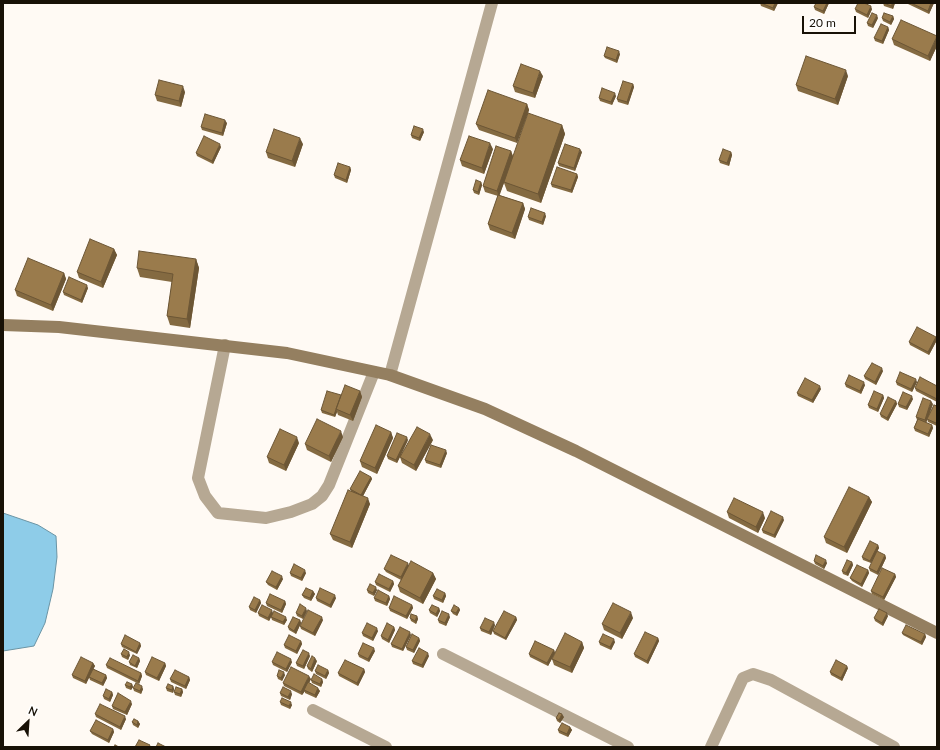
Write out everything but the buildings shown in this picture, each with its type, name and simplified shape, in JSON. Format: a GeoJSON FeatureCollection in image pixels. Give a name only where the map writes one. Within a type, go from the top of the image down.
{"type":"FeatureCollection","features":[{"type":"Feature","properties":{"kind":"main road"},"geometry":{"type":"LineString","coordinates":[[3,325],[59,327],[287,353],[390,375],[485,409],[576,451],[937,633]]}},
{"type":"Feature","properties":{"kind":"street"},"geometry":{"type":"LineString","coordinates":[[390,375],[492,3]]}},
{"type":"Feature","properties":{"kind":"street"},"geometry":{"type":"LineString","coordinates":[[225,345],[198,478],[205,496],[218,513],[266,518],[291,512],[312,504],[322,496],[329,486],[374,372]]}},
{"type":"Feature","properties":{"kind":"street"},"geometry":{"type":"LineString","coordinates":[[443,654],[628,747]]}},
{"type":"Feature","properties":{"kind":"street"},"geometry":{"type":"LineString","coordinates":[[711,747],[743,678],[753,674],[771,680],[894,747]]}},
{"type":"Feature","properties":{"kind":"street"},"geometry":{"type":"LineString","coordinates":[[313,710],[386,747]]}},
{"type":"Feature","properties":{"kind":"water"},"geometry":{"type":"Polygon","coordinates":[[[3,513],[38,525],[56,536],[57,557],[53,589],[45,623],[34,646],[3,651],[3,513]]]}}]}
